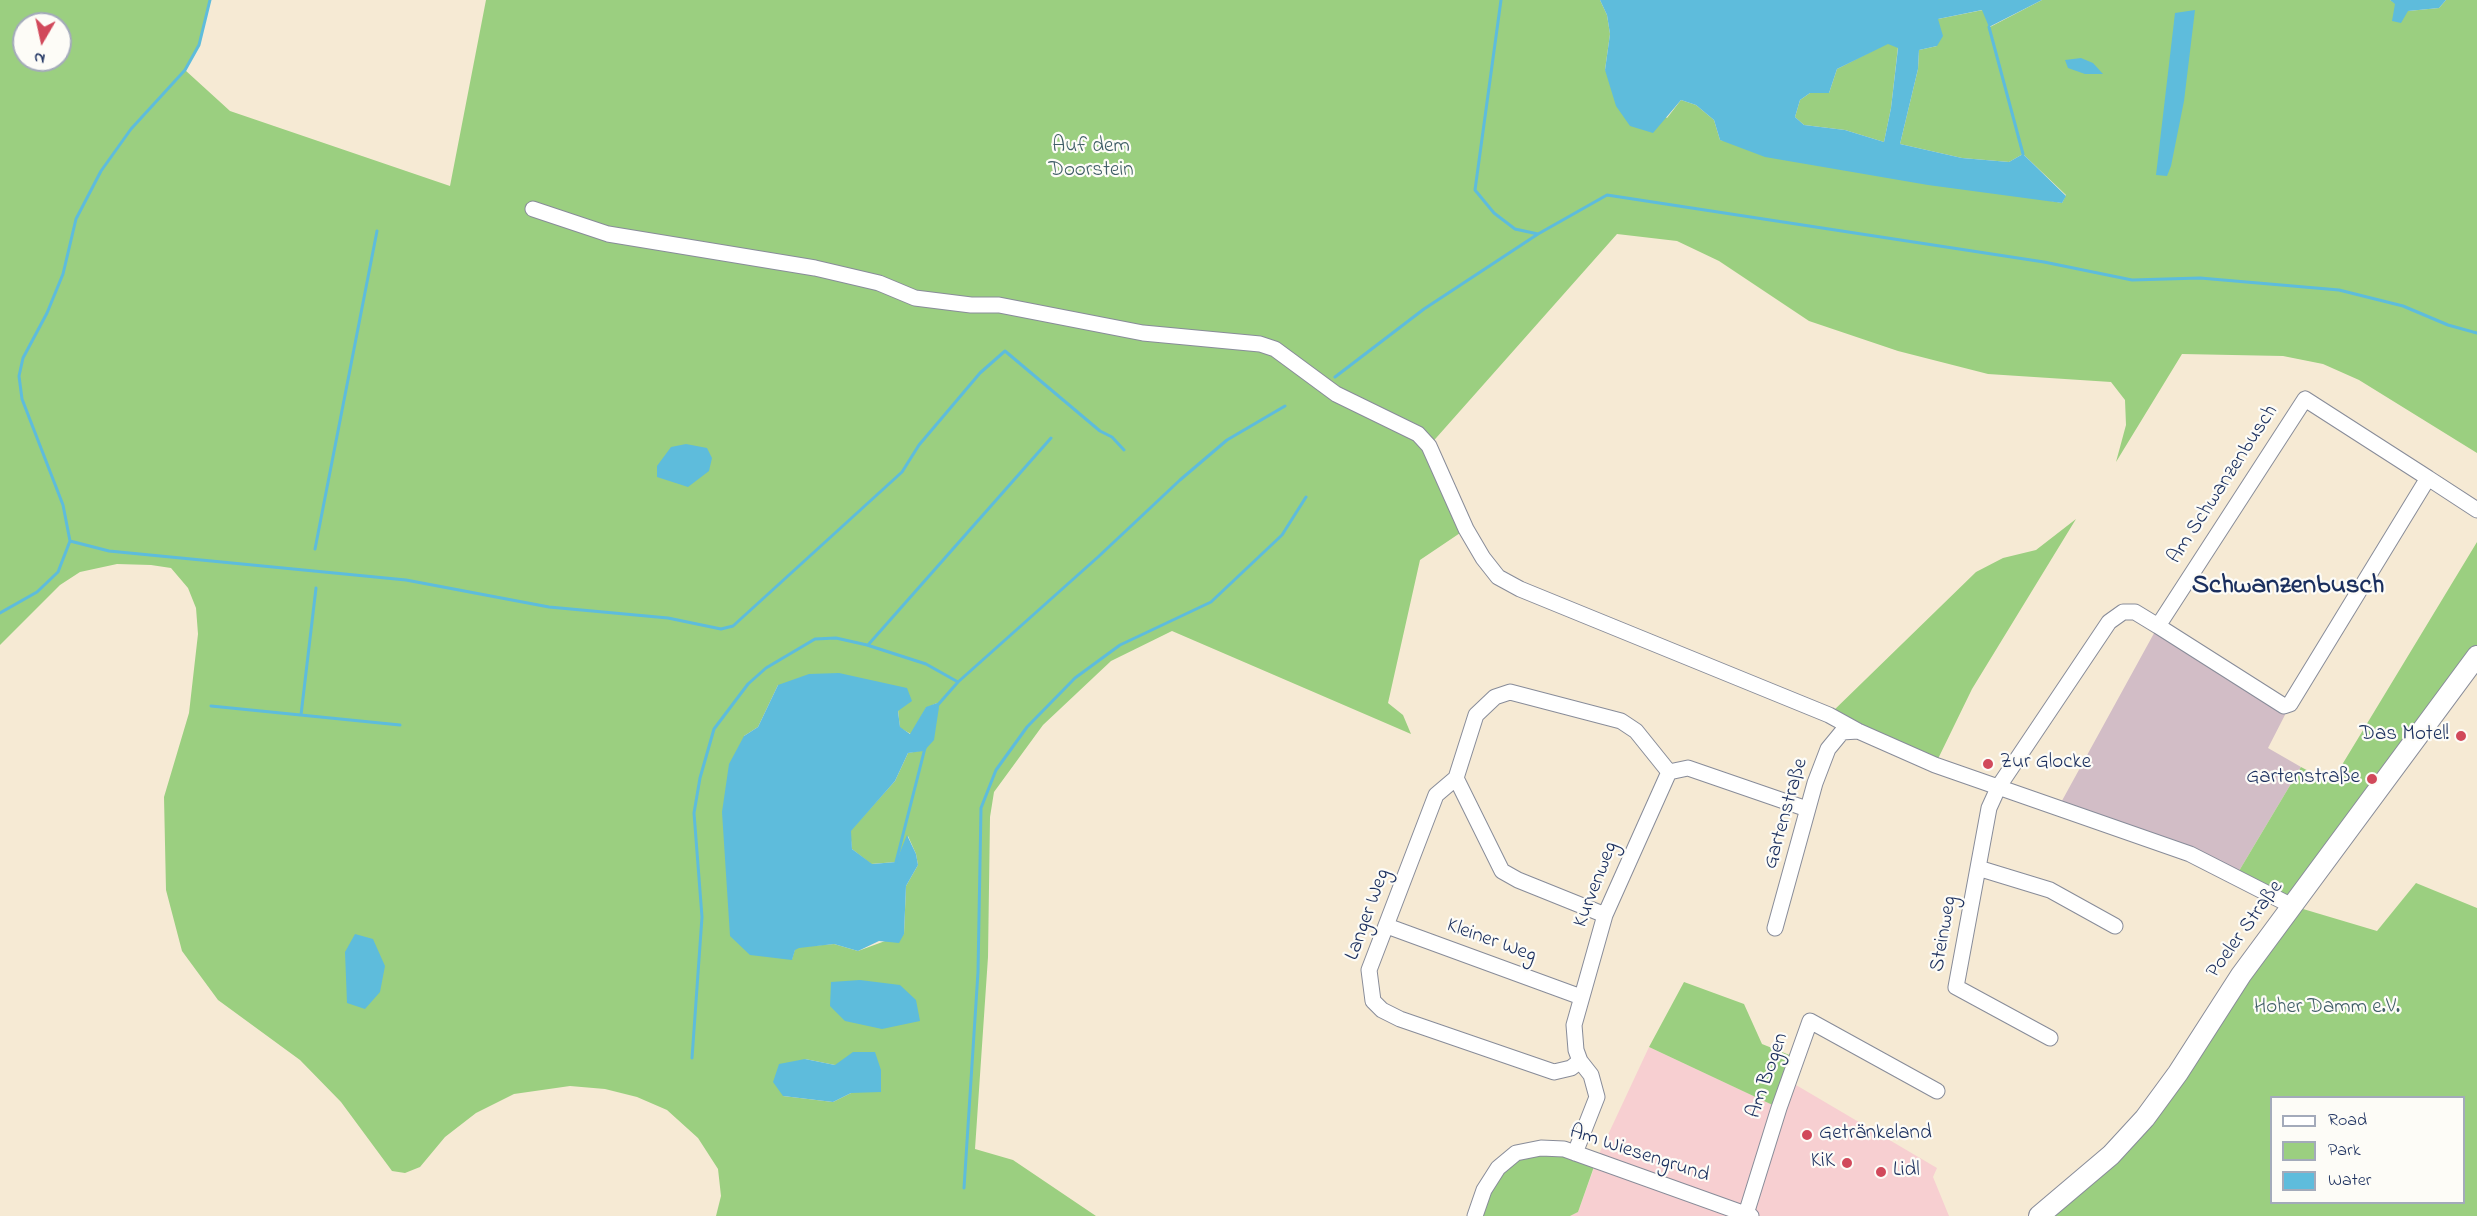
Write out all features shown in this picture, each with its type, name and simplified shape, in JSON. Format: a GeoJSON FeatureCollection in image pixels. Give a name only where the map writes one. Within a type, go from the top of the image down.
{"type":"FeatureCollection","features":[{"type":"Feature","properties":{"kind":"main road","name":"Poeler Straße"},"geometry":{"type":"LineString","coordinates":[[2038,1216],[2111,1155],[2145,1118],[2178,1073],[2241,975],[2477,656]]}},
{"type":"Feature","properties":{"kind":"street"},"geometry":{"type":"LineString","coordinates":[[533,209],[608,234],[815,268],[879,283],[915,298],[971,305],[999,305],[1143,333],[1260,344],[1275,349],[1319,384],[1418,434],[1429,446],[1466,529],[1498,578],[1520,590],[1829,715],[1858,731],[1935,765],[2190,854],[2292,906]]}},
{"type":"Feature","properties":{"kind":"street","name":"Am Schwanzenbusch"},"geometry":{"type":"LineString","coordinates":[[2158,626],[2305,399],[2477,510]]}},
{"type":"Feature","properties":{"kind":"street"},"geometry":{"type":"LineString","coordinates":[[1999,786],[2109,622],[2123,612],[2135,612],[2284,706],[2290,704],[2428,478]]}},
{"type":"Feature","properties":{"kind":"street","name":"Langer Weg"},"geometry":{"type":"LineString","coordinates":[[1580,1061],[1571,1068],[1554,1072],[1400,1019],[1382,1010],[1373,1000],[1369,970],[1436,795],[1456,778],[1476,715],[1495,697],[1510,692],[1621,721],[1636,731],[1668,772]]}},
{"type":"Feature","properties":{"kind":"street","name":"Gartenstraße"},"geometry":{"type":"LineString","coordinates":[[1775,928],[1808,809],[1828,749],[1842,732],[1858,731]]}},
{"type":"Feature","properties":{"kind":"street"},"geometry":{"type":"LineString","coordinates":[[1668,772],[1688,768],[1808,809]]}},
{"type":"Feature","properties":{"kind":"street","name":"Kurvenweg"},"geometry":{"type":"LineString","coordinates":[[1575,1154],[1597,1097],[1591,1075],[1580,1061],[1576,1050],[1574,1025],[1605,915],[1668,772]]}},
{"type":"Feature","properties":{"kind":"street"},"geometry":{"type":"LineString","coordinates":[[1456,778],[1502,871],[1518,880],[1605,915]]}},
{"type":"Feature","properties":{"kind":"street","name":"Steinweg"},"geometry":{"type":"LineString","coordinates":[[1999,786],[1989,808],[1956,987],[2050,1038]]}},
{"type":"Feature","properties":{"kind":"street"},"geometry":{"type":"LineString","coordinates":[[1978,868],[2050,890],[2115,926]]}},
{"type":"Feature","properties":{"kind":"street","name":"Kleiner Weg"},"geometry":{"type":"LineString","coordinates":[[1387,926],[1581,997]]}},
{"type":"Feature","properties":{"kind":"street","name":"Am Bogen"},"geometry":{"type":"LineString","coordinates":[[1748,1215],[1779,1108],[1810,1021],[1937,1091]]}},
{"type":"Feature","properties":{"kind":"street","name":"Am Wiesengrund"},"geometry":{"type":"LineString","coordinates":[[1475,1216],[1484,1190],[1498,1168],[1516,1153],[1541,1148],[1564,1149],[1748,1215]]}},
{"type":"Feature","properties":{"kind":"shaded area"},"geometry":{"type":"Polygon","coordinates":[[[2158,626],[2287,711],[2268,748],[2301,767],[2236,876],[2058,808],[2158,626]]]}},
{"type":"Feature","properties":{"kind":"shaded area"},"geometry":{"type":"Polygon","coordinates":[[[1649,1047],[1786,1111],[1796,1085],[1937,1168],[1933,1177],[1949,1216],[1570,1216],[1578,1212],[1599,1154],[1649,1047]]]}},
{"type":"Feature","properties":{"kind":"green space","name":"Auf dem Doorstein"},"geometry":{"type":"Polygon","coordinates":[[[0,0],[210,0],[199,45],[185,70],[230,111],[450,186],[486,0],[1600,0],[1607,15],[1610,34],[1605,70],[1667,118],[1681,100],[1696,105],[1714,120],[1720,140],[2062,203],[2066,195],[2023,154],[2009,162],[1962,158],[1900,144],[1918,69],[1919,50],[1937,46],[1938,19],[1983,10],[1990,27],[2042,0],[2390,0],[2408,11],[2439,8],[2446,0],[2477,0],[2477,453],[2359,380],[2323,364],[2283,356],[2182,354],[2116,462],[2126,425],[2125,400],[2111,382],[1988,374],[1898,351],[1809,321],[1719,261],[1677,241],[1617,234],[1429,446],[1466,529],[1420,560],[1388,703],[1403,715],[1411,734],[1172,631],[1111,661],[1043,725],[994,792],[990,817],[988,957],[975,1149],[1013,1160],[1096,1216],[716,1216],[721,1196],[718,1169],[698,1138],[667,1110],[637,1097],[605,1089],[570,1086],[514,1094],[476,1113],[445,1137],[420,1167],[405,1173],[392,1171],[341,1102],[300,1060],[218,1000],[182,951],[166,890],[164,797],[189,713],[198,634],[196,608],[188,588],[171,568],[117,564],[80,572],[60,585],[0,645],[0,0]],[[778,685],[758,727],[744,736],[792,959],[795,949],[799,947],[834,944],[858,951],[904,934],[906,886],[918,865],[908,836],[896,862],[871,864],[852,849],[850,831],[895,781],[908,753],[924,750],[937,703],[926,708],[911,734],[900,728],[898,710],[778,685]],[[805,1059],[783,1096],[833,1102],[851,1093],[835,1065],[805,1059]]]}},
{"type":"Feature","properties":{"kind":"green space"},"geometry":{"type":"Polygon","coordinates":[[[1888,43],[1898,47],[1891,108],[1884,142],[1845,130],[1804,125],[1795,117],[1800,100],[1810,93],[1829,93],[1837,69],[1888,43]]]}},
{"type":"Feature","properties":{"kind":"green space"},"geometry":{"type":"Polygon","coordinates":[[[2076,519],[1972,689],[1935,765],[1829,715],[1976,572],[2003,558],[2036,550],[2076,519]]]}},
{"type":"Feature","properties":{"kind":"green space","name":"Hoher Damm e.V."},"geometry":{"type":"Polygon","coordinates":[[[2477,542],[2477,653],[2293,906],[2377,931],[2416,883],[2477,908],[2477,1216],[2039,1216],[2111,1155],[2292,906],[2236,876],[2301,767],[2331,783],[2477,542]]]}},
{"type":"Feature","properties":{"kind":"green space"},"geometry":{"type":"Polygon","coordinates":[[[1684,982],[1744,1004],[1762,1044],[1797,1058],[1779,1108],[1649,1047],[1684,982]]]}},
{"type":"Feature","properties":{"kind":"green space"},"geometry":{"type":"Polygon","coordinates":[[[1541,1148],[1596,1161],[1578,1212],[1570,1216],[1475,1216],[1498,1168],[1541,1148]]]}},
{"type":"Feature","properties":{"kind":"water"},"geometry":{"type":"Polygon","coordinates":[[[1600,0],[2042,0],[1989,27],[1982,10],[1938,19],[1943,36],[1937,46],[1919,50],[1918,69],[1900,144],[1962,158],[2009,162],[2023,154],[2066,196],[2062,203],[1928,185],[1765,157],[1720,140],[1714,120],[1696,105],[1681,100],[1653,133],[1630,126],[1616,106],[1605,70],[1610,34],[1607,15],[1600,0]],[[1888,44],[1837,69],[1829,93],[1810,93],[1800,100],[1795,117],[1804,125],[1845,130],[1884,142],[1891,108],[1898,48],[1888,44]]]}},
{"type":"Feature","properties":{"kind":"water"},"geometry":{"type":"Polygon","coordinates":[[[2390,0],[2446,0],[2439,8],[2408,11],[2401,23],[2392,21],[2395,4],[2390,0]]]}},
{"type":"Feature","properties":{"kind":"water"},"geometry":{"type":"Polygon","coordinates":[[[2195,10],[2184,101],[2171,166],[2167,176],[2156,175],[2175,13],[2195,10]]]}},
{"type":"Feature","properties":{"kind":"water"},"geometry":{"type":"Polygon","coordinates":[[[2081,58],[2093,63],[2103,74],[2085,74],[2068,68],[2065,60],[2081,58]]]}},
{"type":"Feature","properties":{"kind":"water"},"geometry":{"type":"Polygon","coordinates":[[[686,444],[707,448],[712,458],[709,471],[688,487],[657,477],[657,466],[671,447],[686,444]]]}},
{"type":"Feature","properties":{"kind":"water"},"geometry":{"type":"Polygon","coordinates":[[[839,673],[907,688],[912,701],[898,711],[900,727],[910,734],[926,707],[937,703],[939,707],[934,740],[924,751],[908,753],[895,781],[851,831],[852,849],[872,864],[896,862],[907,835],[916,854],[918,865],[906,886],[904,934],[899,943],[879,941],[858,951],[834,944],[799,948],[795,950],[792,960],[750,955],[730,936],[722,812],[729,764],[744,736],[758,727],[778,685],[809,674],[839,673]]]}},
{"type":"Feature","properties":{"kind":"water"},"geometry":{"type":"Polygon","coordinates":[[[355,934],[373,939],[385,966],[380,992],[365,1009],[347,1003],[345,952],[355,934]]]}},
{"type":"Feature","properties":{"kind":"water"},"geometry":{"type":"Polygon","coordinates":[[[860,980],[900,985],[916,1000],[920,1021],[882,1029],[845,1021],[830,1006],[831,982],[860,980]]]}},
{"type":"Feature","properties":{"kind":"water"},"geometry":{"type":"Polygon","coordinates":[[[853,1052],[875,1052],[881,1070],[881,1092],[851,1093],[833,1102],[783,1096],[773,1082],[779,1064],[805,1059],[835,1065],[853,1052]]]}},
{"type":"Feature","properties":{"kind":"waterway"},"geometry":{"type":"LineString","coordinates":[[0,613],[37,592],[58,572],[70,541],[63,505],[22,399],[19,376],[23,358],[47,313],[63,274],[76,219],[101,171],[131,129],[185,70],[199,45],[210,0]]}},
{"type":"Feature","properties":{"kind":"waterway"},"geometry":{"type":"LineString","coordinates":[[1501,0],[1475,190],[1494,213],[1515,229],[1538,234]]}},
{"type":"Feature","properties":{"kind":"waterway"},"geometry":{"type":"LineString","coordinates":[[1989,27],[2023,154]]}},
{"type":"Feature","properties":{"kind":"waterway"},"geometry":{"type":"LineString","coordinates":[[1335,377],[1424,309],[1538,234],[1607,195],[2044,262],[2132,280],[2200,278],[2339,290],[2403,306],[2448,325],[2477,333]]}},
{"type":"Feature","properties":{"kind":"waterway"},"geometry":{"type":"LineString","coordinates":[[315,549],[377,231]]}},
{"type":"Feature","properties":{"kind":"waterway"},"geometry":{"type":"LineString","coordinates":[[70,541],[109,551],[406,580],[549,607],[668,618],[721,629],[733,626],[902,472],[919,445],[980,373],[1005,351],[1100,431],[1112,437],[1124,450]]}},
{"type":"Feature","properties":{"kind":"waterway"},"geometry":{"type":"LineString","coordinates":[[936,707],[958,682],[1180,480],[1227,440],[1285,406]]}},
{"type":"Feature","properties":{"kind":"waterway"},"geometry":{"type":"LineString","coordinates":[[868,645],[1051,438]]}},
{"type":"Feature","properties":{"kind":"waterway"},"geometry":{"type":"LineString","coordinates":[[964,1188],[978,972],[981,808],[996,770],[1027,727],[1075,678],[1120,645],[1211,602],[1282,535],[1306,497]]}},
{"type":"Feature","properties":{"kind":"waterway"},"geometry":{"type":"LineString","coordinates":[[301,715],[316,588]]}},
{"type":"Feature","properties":{"kind":"waterway"},"geometry":{"type":"LineString","coordinates":[[692,1058],[702,917],[694,813],[700,778],[714,729],[748,684],[766,668],[815,639],[836,638],[867,645],[926,664],[958,682]]}},
{"type":"Feature","properties":{"kind":"waterway"},"geometry":{"type":"LineString","coordinates":[[211,706],[400,725]]}},
{"type":"Feature","properties":{"kind":"waterway"},"geometry":{"type":"LineString","coordinates":[[896,862],[925,748]]}},
{"type":"Feature","properties":{"kind":"place","name":"Das Motel!"},"geometry":{"type":"Point","coordinates":[2461,736]}},
{"type":"Feature","properties":{"kind":"place","name":"Zur Glocke"},"geometry":{"type":"Point","coordinates":[1988,764]}},
{"type":"Feature","properties":{"kind":"place","name":"Gartenstraße"},"geometry":{"type":"Point","coordinates":[2372,779]}},
{"type":"Feature","properties":{"kind":"place","name":"Getränkeland"},"geometry":{"type":"Point","coordinates":[1807,1135]}},
{"type":"Feature","properties":{"kind":"place","name":"KiK"},"geometry":{"type":"Point","coordinates":[1847,1163]}},
{"type":"Feature","properties":{"kind":"place","name":"Lidl"},"geometry":{"type":"Point","coordinates":[1881,1172]}},
{"type":"Feature","properties":{"kind":"district","name":"Schwanzenbusch"},"geometry":{"type":"Point","coordinates":[2288,588]}}]}
